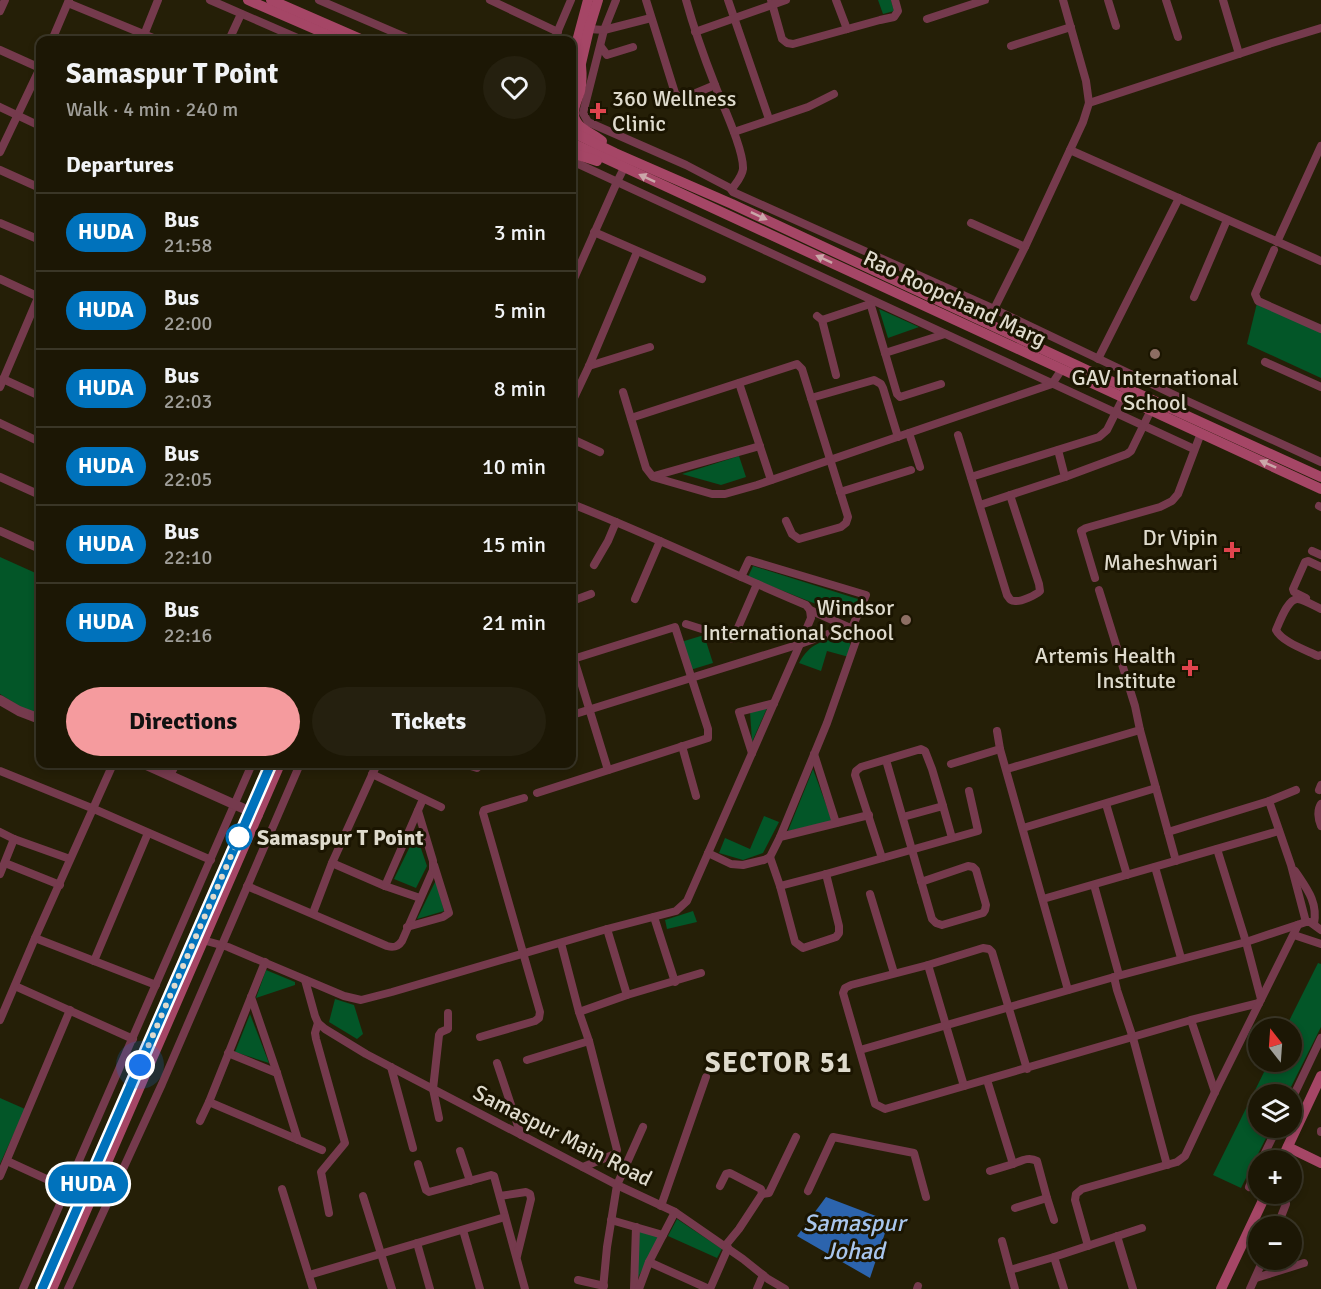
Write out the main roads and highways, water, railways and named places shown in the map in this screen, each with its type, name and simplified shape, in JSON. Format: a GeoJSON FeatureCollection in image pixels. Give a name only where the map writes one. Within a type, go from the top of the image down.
{"type":"FeatureCollection","features":[{"type":"Feature","properties":{"kind":"main road"},"geometry":{"type":"LineString","coordinates":[[248,0],[331,36]]}},
{"type":"Feature","properties":{"kind":"main road"},"geometry":{"type":"LineString","coordinates":[[271,0],[354,36]]}},
{"type":"Feature","properties":{"kind":"main road"},"geometry":{"type":"LineString","coordinates":[[576,52],[588,0]]}},
{"type":"Feature","properties":{"kind":"main road"},"geometry":{"type":"LineString","coordinates":[[576,57],[598,0]]}},
{"type":"Feature","properties":{"kind":"main road"},"geometry":{"type":"LineString","coordinates":[[576,65],[582,78],[576,103]]}},
{"type":"Feature","properties":{"kind":"main road"},"geometry":{"type":"LineString","coordinates":[[576,120],[580,126],[597,136],[618,161]]}},
{"type":"Feature","properties":{"kind":"main road","name":"Rao Roopchand Marg"},"geometry":{"type":"LineString","coordinates":[[576,135],[618,161],[985,323],[1125,393],[1151,410],[1321,489]]}},
{"type":"Feature","properties":{"kind":"main road","name":"Rao Roopchand Marg"},"geometry":{"type":"LineString","coordinates":[[576,145],[732,204],[1062,369],[1125,393],[1321,477]]}},
{"type":"Feature","properties":{"kind":"main road"},"geometry":{"type":"LineString","coordinates":[[576,154],[603,163],[618,161]]}},
{"type":"Feature","properties":{"kind":"main road"},"geometry":{"type":"LineString","coordinates":[[254,814],[270,768]]}},
{"type":"Feature","properties":{"kind":"main road"},"geometry":{"type":"LineString","coordinates":[[42,1289],[52,1282],[254,814],[278,768]]}},
{"type":"Feature","properties":{"kind":"main road"},"geometry":{"type":"LineString","coordinates":[[1290,1150],[1321,1076]]}},
{"type":"Feature","properties":{"kind":"main road"},"geometry":{"type":"LineString","coordinates":[[1288,1150],[1321,1089]]}},
{"type":"Feature","properties":{"kind":"main road"},"geometry":{"type":"LineString","coordinates":[[1291,1145],[1321,1156]]}},
{"type":"Feature","properties":{"kind":"main road"},"geometry":{"type":"LineString","coordinates":[[1291,1145],[1321,1163]]}},
{"type":"Feature","properties":{"kind":"main road"},"geometry":{"type":"LineString","coordinates":[[1221,1289],[1261,1204]]}},
{"type":"Feature","properties":{"kind":"main road"},"geometry":{"type":"LineString","coordinates":[[1228,1289],[1266,1204]]}},
{"type":"Feature","properties":{"kind":"water","name":"Samaspur Johad"},"geometry":{"type":"Polygon","coordinates":[[[826,1197],[889,1221],[870,1278],[797,1236],[826,1197]]]}},
{"type":"Feature","properties":{"kind":"place","name":"360 Wellness Clinic"},"geometry":{"type":"Point","coordinates":[598,111]}},
{"type":"Feature","properties":{"kind":"place","name":"GAV International School"},"geometry":{"type":"Point","coordinates":[1155,354]}},
{"type":"Feature","properties":{"kind":"place","name":"Dr Vipin Maheshwari"},"geometry":{"type":"Point","coordinates":[1232,550]}},
{"type":"Feature","properties":{"kind":"place","name":"Windsor International School"},"geometry":{"type":"Point","coordinates":[906,620]}},
{"type":"Feature","properties":{"kind":"place","name":"Artemis Health Institute"},"geometry":{"type":"Point","coordinates":[1190,668]}},
{"type":"Feature","properties":{"kind":"place","name":"Samaspur T Point"},"geometry":{"type":"Point","coordinates":[239,837]}},
{"type":"Feature","properties":{"kind":"district","name":"SECTOR 51"},"geometry":{"type":"Point","coordinates":[779,1062]}}]}
